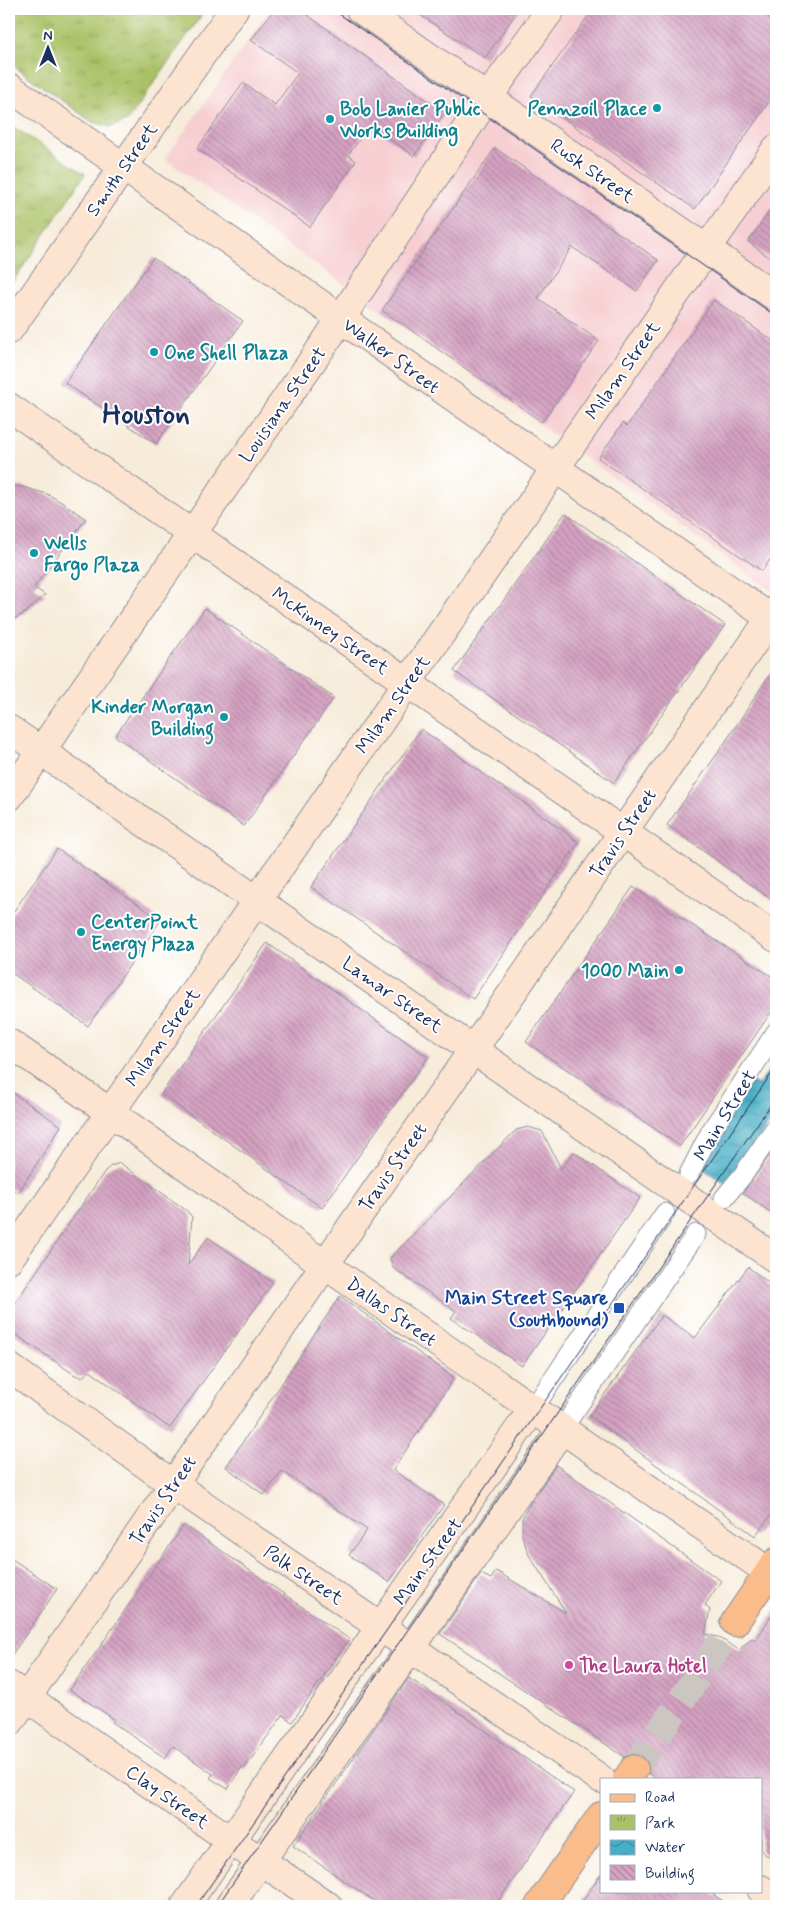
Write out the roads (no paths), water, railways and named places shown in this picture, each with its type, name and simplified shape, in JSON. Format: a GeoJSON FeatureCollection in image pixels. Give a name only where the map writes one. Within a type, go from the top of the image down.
{"type":"FeatureCollection","features":[{"type":"Feature","properties":{"kind":"main road","name":"Smith Street"},"geometry":{"type":"LineString","coordinates":[[9,330],[234,9]]}},
{"type":"Feature","properties":{"kind":"main road","name":"Rusk Street"},"geometry":{"type":"LineString","coordinates":[[360,9],[776,297]]}},
{"type":"Feature","properties":{"kind":"main road","name":"Louisiana Street"},"geometry":{"type":"LineString","coordinates":[[9,797],[342,318],[488,98],[552,9]]}},
{"type":"Feature","properties":{"kind":"main road","name":"Walker Street"},"geometry":{"type":"LineString","coordinates":[[9,87],[342,318],[553,469],[774,617]]}},
{"type":"Feature","properties":{"kind":"main road","name":"Milam Street"},"geometry":{"type":"LineString","coordinates":[[9,1259],[406,682],[496,556],[553,469],[776,149]]}},
{"type":"Feature","properties":{"kind":"main road","name":"McKinney Street"},"geometry":{"type":"LineString","coordinates":[[9,407],[776,938]]}},
{"type":"Feature","properties":{"kind":"main road","name":"Travis Street"},"geometry":{"type":"LineString","coordinates":[[9,1723],[18,1691],[174,1484],[623,832],[774,617]]}},
{"type":"Feature","properties":{"kind":"main road","name":"Lamar Street"},"geometry":{"type":"LineString","coordinates":[[9,729],[776,1259]]}},
{"type":"Feature","properties":{"kind":"main road","name":"Dallas Street"},"geometry":{"type":"LineString","coordinates":[[9,1043],[533,1409],[774,1571]]}},
{"type":"Feature","properties":{"kind":"main road","name":"Polk Street"},"geometry":{"type":"LineString","coordinates":[[9,1367],[174,1484],[600,1778]]}},
{"type":"Feature","properties":{"kind":"main road","name":"Main Street"},"geometry":{"type":"LineString","coordinates":[[185,1906],[533,1409]]}},
{"type":"Feature","properties":{"kind":"main road","name":"Main Street"},"geometry":{"type":"LineString","coordinates":[[229,1906],[411,1648],[562,1429]]}},
{"type":"Feature","properties":{"kind":"main road"},"geometry":{"type":"LineString","coordinates":[[735,1622],[774,1571]]}},
{"type":"Feature","properties":{"kind":"main road","name":"Clay Street"},"geometry":{"type":"LineString","coordinates":[[18,1691],[260,1861],[328,1906]]}},
{"type":"Feature","properties":{"kind":"main road"},"geometry":{"type":"LineString","coordinates":[[540,1906],[600,1817]]}},
{"type":"Feature","properties":{"kind":"main road"},"geometry":{"type":"LineString","coordinates":[[762,1890],[776,1900]]}},
{"type":"Feature","properties":{"kind":"street","name":"Main Street"},"geometry":{"type":"LineString","coordinates":[[689,1174],[711,1131],[776,1032]]}},
{"type":"Feature","properties":{"kind":"street"},"geometry":{"type":"LineString","coordinates":[[724,1198],[743,1175],[776,1127]]}},
{"type":"Feature","properties":{"kind":"street","name":"Main Street"},"geometry":{"type":"LineString","coordinates":[[533,1409],[665,1213]]}},
{"type":"Feature","properties":{"kind":"street","name":"Main Street"},"geometry":{"type":"LineString","coordinates":[[562,1429],[696,1234]]}},
{"type":"Feature","properties":{"kind":"water"},"geometry":{"type":"Polygon","coordinates":[[[776,1048],[776,1114],[742,1162],[724,1183],[699,1166],[752,1082],[758,1085],[774,1063],[769,1058],[776,1048]]]}},
{"type":"Feature","properties":{"kind":"tunnel"},"geometry":{"type":"LineString","coordinates":[[634,1769],[735,1622]]}},
{"type":"Feature","properties":{"kind":"tram line"},"geometry":{"type":"LineString","coordinates":[[332,9],[776,316]]}},
{"type":"Feature","properties":{"kind":"tram line"},"geometry":{"type":"LineString","coordinates":[[196,1906],[776,1067]]}},
{"type":"Feature","properties":{"kind":"tram line"},"geometry":{"type":"LineString","coordinates":[[217,1906],[776,1097]]}},
{"type":"Feature","properties":{"kind":"place","name":"Pennzoil Place"},"geometry":{"type":"Point","coordinates":[657,108]}},
{"type":"Feature","properties":{"kind":"place","name":"Bob Lanier Public Works Building"},"geometry":{"type":"Point","coordinates":[330,119]}},
{"type":"Feature","properties":{"kind":"place","name":"One Shell Plaza"},"geometry":{"type":"Point","coordinates":[154,352]}},
{"type":"Feature","properties":{"kind":"place","name":"Wells Fargo Plaza"},"geometry":{"type":"Point","coordinates":[34,553]}},
{"type":"Feature","properties":{"kind":"place","name":"Kinder Morgan Building"},"geometry":{"type":"Point","coordinates":[224,717]}},
{"type":"Feature","properties":{"kind":"place","name":"CenterPoint Energy Plaza"},"geometry":{"type":"Point","coordinates":[81,932]}},
{"type":"Feature","properties":{"kind":"place","name":"1000 Main"},"geometry":{"type":"Point","coordinates":[679,970]}},
{"type":"Feature","properties":{"kind":"place","name":"Main Street Square (southbound)"},"geometry":{"type":"Point","coordinates":[619,1308]}},
{"type":"Feature","properties":{"kind":"place","name":"The Laura Hotel"},"geometry":{"type":"Point","coordinates":[569,1665]}},
{"type":"Feature","properties":{"kind":"district","name":"Houston"},"geometry":{"type":"Point","coordinates":[146,413]}}]}
